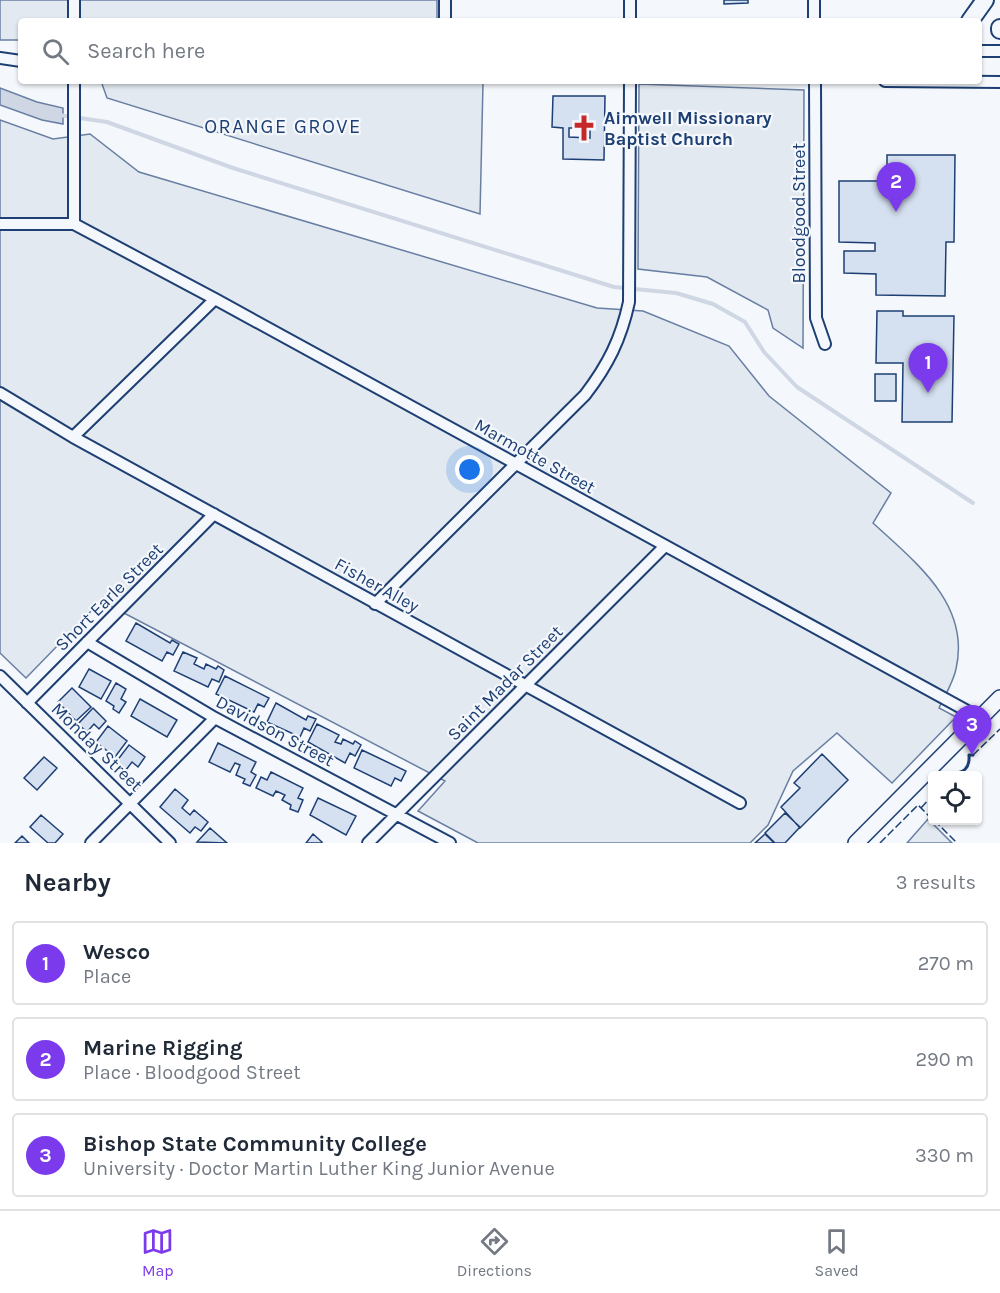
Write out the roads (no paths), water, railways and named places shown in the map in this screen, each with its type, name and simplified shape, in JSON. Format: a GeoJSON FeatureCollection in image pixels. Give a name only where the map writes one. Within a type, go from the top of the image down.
{"type":"FeatureCollection","features":[{"type":"Feature","properties":{"kind":"main road"},"geometry":{"type":"LineString","coordinates":[[972,18],[985,0]]}},
{"type":"Feature","properties":{"kind":"main road"},"geometry":{"type":"LineString","coordinates":[[856,843],[1000,698]]}},
{"type":"Feature","properties":{"kind":"street"},"geometry":{"type":"LineString","coordinates":[[74,0],[74,18]]}},
{"type":"Feature","properties":{"kind":"street"},"geometry":{"type":"LineString","coordinates":[[445,0],[445,18]]}},
{"type":"Feature","properties":{"kind":"street"},"geometry":{"type":"LineString","coordinates":[[630,0],[630,18]]}},
{"type":"Feature","properties":{"kind":"street"},"geometry":{"type":"LineString","coordinates":[[814,0],[814,18]]}},
{"type":"Feature","properties":{"kind":"street"},"geometry":{"type":"LineString","coordinates":[[982,51],[1000,51]]}},
{"type":"Feature","properties":{"kind":"street"},"geometry":{"type":"LineString","coordinates":[[0,58],[18,61]]}},
{"type":"Feature","properties":{"kind":"street"},"geometry":{"type":"LineString","coordinates":[[982,82],[1000,82]]}},
{"type":"Feature","properties":{"kind":"street"},"geometry":{"type":"LineString","coordinates":[[0,224],[74,224],[74,84]]}},
{"type":"Feature","properties":{"kind":"street"},"geometry":{"type":"LineString","coordinates":[[375,604],[585,395],[611,357],[623,329],[629,302],[630,84]]}},
{"type":"Feature","properties":{"kind":"street","name":"Bloodgood Street"},"geometry":{"type":"LineString","coordinates":[[815,84],[816,318],[825,344]]}},
{"type":"Feature","properties":{"kind":"street","name":"Marmotte Street"},"geometry":{"type":"LineString","coordinates":[[74,224],[216,299],[980,718]]}},
{"type":"Feature","properties":{"kind":"street"},"geometry":{"type":"LineString","coordinates":[[73,437],[216,299]]}},
{"type":"Feature","properties":{"kind":"street","name":"Fisher Alley"},"geometry":{"type":"LineString","coordinates":[[0,393],[73,437],[741,804]]}},
{"type":"Feature","properties":{"kind":"street","name":"Short Earle Street"},"geometry":{"type":"LineString","coordinates":[[27,703],[214,514]]}},
{"type":"Feature","properties":{"kind":"street","name":"Saint Madar Street"},"geometry":{"type":"LineString","coordinates":[[368,843],[665,546]]}},
{"type":"Feature","properties":{"kind":"street","name":"Davidson Street"},"geometry":{"type":"LineString","coordinates":[[87,642],[215,718],[450,843]]}},
{"type":"Feature","properties":{"kind":"street","name":"Monday Street"},"geometry":{"type":"LineString","coordinates":[[0,676],[170,843]]}},
{"type":"Feature","properties":{"kind":"street"},"geometry":{"type":"LineString","coordinates":[[91,843],[215,718]]}},
{"type":"Feature","properties":{"kind":"waterway"},"geometry":{"type":"LineString","coordinates":[[59,115],[107,122],[233,168],[614,287],[676,293],[713,304],[745,322],[764,352],[797,387],[973,503]]}},
{"type":"Feature","properties":{"kind":"place","name":"Aimwell Missionary Baptist Church"},"geometry":{"type":"Point","coordinates":[584,128]}},
{"type":"Feature","properties":{"kind":"place","name":"Marine Rigging"},"geometry":{"type":"Point","coordinates":[896,212]}},
{"type":"Feature","properties":{"kind":"place","name":"Wesco"},"geometry":{"type":"Point","coordinates":[928,393]}},
{"type":"Feature","properties":{"kind":"place","name":"Bishop State Community College"},"geometry":{"type":"Point","coordinates":[972,755]}},
{"type":"Feature","properties":{"kind":"district","name":"ORANGE GROVE"},"geometry":{"type":"Point","coordinates":[283,126]}}]}
